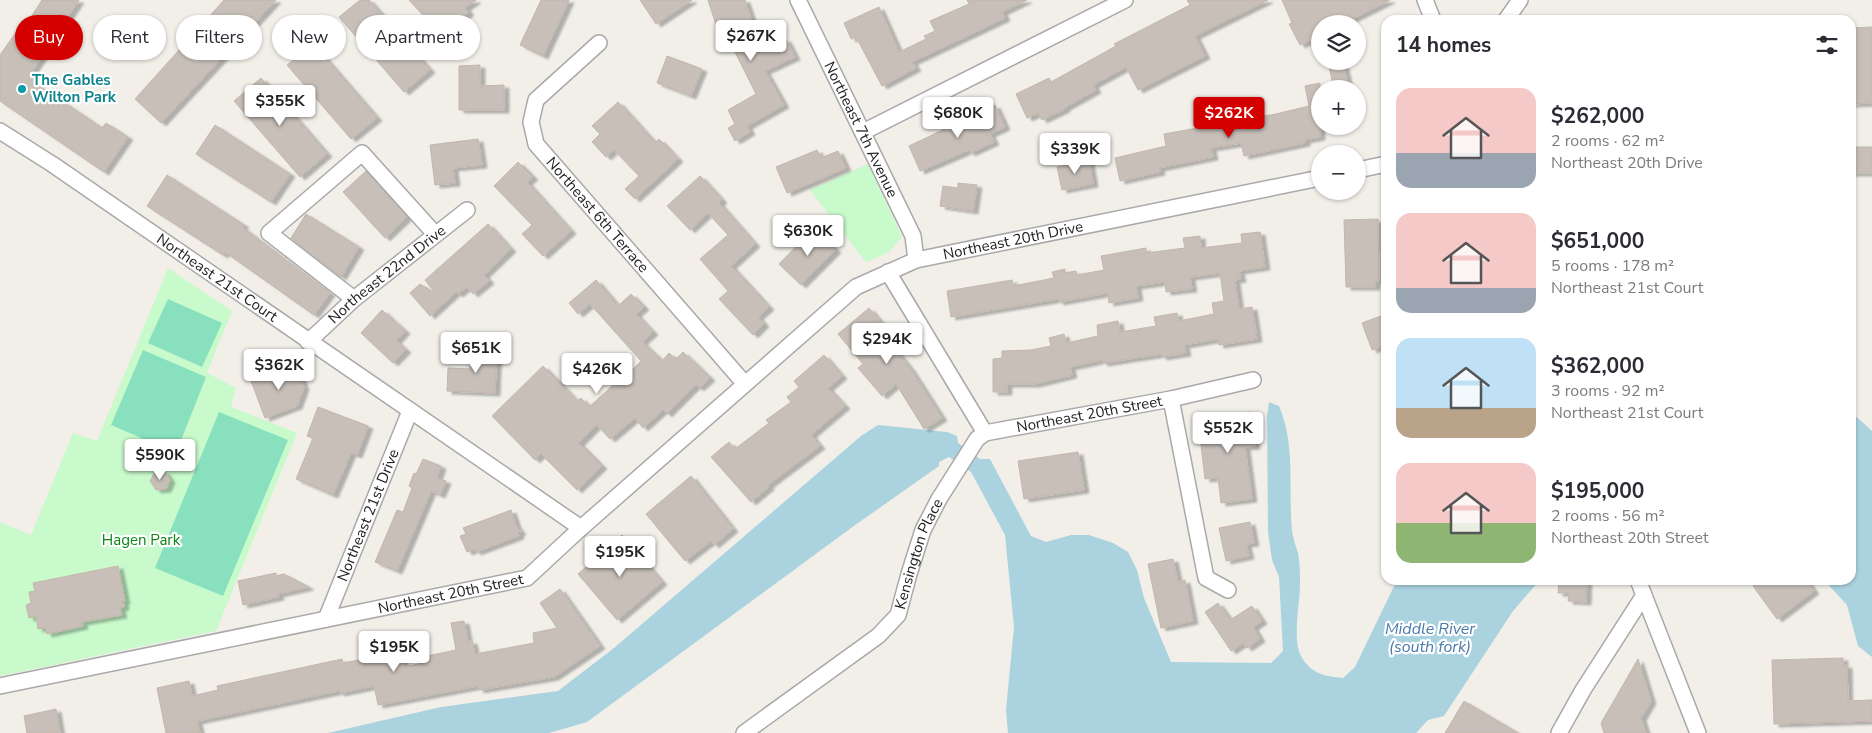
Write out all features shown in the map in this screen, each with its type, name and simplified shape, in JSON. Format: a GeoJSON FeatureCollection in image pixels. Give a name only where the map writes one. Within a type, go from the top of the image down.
{"type":"FeatureCollection","features":[{"type":"Feature","properties":{"kind":"street","name":"Northeast 7th Avenue"},"geometry":{"type":"LineString","coordinates":[[798,0],[913,236],[916,260]]}},
{"type":"Feature","properties":{"kind":"street"},"geometry":{"type":"LineString","coordinates":[[863,132],[1125,0]]}},
{"type":"Feature","properties":{"kind":"street"},"geometry":{"type":"LineString","coordinates":[[1426,0],[1431,15]]}},
{"type":"Feature","properties":{"kind":"street"},"geometry":{"type":"LineString","coordinates":[[1510,15],[1520,0]]}},
{"type":"Feature","properties":{"kind":"street","name":"Northeast 6th Terrace"},"geometry":{"type":"LineString","coordinates":[[599,43],[552,88],[536,100],[531,122],[536,144],[745,384]]}},
{"type":"Feature","properties":{"kind":"street","name":"Northeast 21st Court"},"geometry":{"type":"LineString","coordinates":[[0,131],[52,164],[308,342],[581,528]]}},
{"type":"Feature","properties":{"kind":"street"},"geometry":{"type":"LineString","coordinates":[[354,299],[269,233],[362,153],[434,234]]}},
{"type":"Feature","properties":{"kind":"street"},"geometry":{"type":"LineString","coordinates":[[1366,168],[1381,165]]}},
{"type":"Feature","properties":{"kind":"street","name":"Northeast 20th Drive"},"geometry":{"type":"LineString","coordinates":[[745,384],[856,287],[916,260],[1311,180]]}},
{"type":"Feature","properties":{"kind":"street","name":"Northeast 22nd Drive"},"geometry":{"type":"LineString","coordinates":[[308,342],[354,299],[434,234],[467,210]]}},
{"type":"Feature","properties":{"kind":"street"},"geometry":{"type":"LineString","coordinates":[[888,272],[984,433]]}},
{"type":"Feature","properties":{"kind":"street","name":"Northeast 20th Street"},"geometry":{"type":"LineString","coordinates":[[984,433],[1171,399],[1253,380]]}},
{"type":"Feature","properties":{"kind":"street","name":"Northeast 20th Street"},"geometry":{"type":"LineString","coordinates":[[0,686],[527,578],[745,384]]}},
{"type":"Feature","properties":{"kind":"street"},"geometry":{"type":"LineString","coordinates":[[1171,399],[1206,578],[1228,590]]}},
{"type":"Feature","properties":{"kind":"street","name":"Northeast 21st Drive"},"geometry":{"type":"LineString","coordinates":[[326,619],[410,411]]}},
{"type":"Feature","properties":{"kind":"street","name":"Kensington Place"},"geometry":{"type":"LineString","coordinates":[[744,733],[878,636],[898,615],[923,530],[939,499],[977,439],[984,433]]}},
{"type":"Feature","properties":{"kind":"street"},"geometry":{"type":"LineString","coordinates":[[1640,585],[1698,733]]}},
{"type":"Feature","properties":{"kind":"street"},"geometry":{"type":"LineString","coordinates":[[1559,733],[1583,690],[1644,595]]}},
{"type":"Feature","properties":{"kind":"green space"},"geometry":{"type":"Polygon","coordinates":[[[868,164],[902,237],[888,253],[866,262],[810,190],[868,164]]]}},
{"type":"Feature","properties":{"kind":"green space","name":"Hagen Park"},"geometry":{"type":"Polygon","coordinates":[[[168,268],[232,311],[207,373],[236,388],[231,407],[297,433],[216,631],[0,676],[0,522],[31,535],[73,433],[97,441],[168,268]]]}},
{"type":"Feature","properties":{"kind":"green space"},"geometry":{"type":"Polygon","coordinates":[[[168,299],[222,323],[202,367],[148,343],[168,299]]]}},
{"type":"Feature","properties":{"kind":"green space"},"geometry":{"type":"Polygon","coordinates":[[[143,350],[206,377],[176,453],[111,425],[143,350]]]}},
{"type":"Feature","properties":{"kind":"green space"},"geometry":{"type":"Polygon","coordinates":[[[219,412],[288,440],[223,596],[155,568],[219,412]]]}},
{"type":"Feature","properties":{"kind":"water","name":"Middle River (south fork)"},"geometry":{"type":"Polygon","coordinates":[[[1269,402],[1279,406],[1288,436],[1292,531],[1300,568],[1297,640],[1301,656],[1309,667],[1324,675],[1343,678],[1355,667],[1395,585],[1536,585],[1513,611],[1444,716],[1428,720],[1416,733],[1008,733],[1006,710],[1014,627],[1005,535],[971,472],[949,457],[939,462],[939,466],[851,528],[587,722],[549,733],[328,733],[441,707],[558,691],[614,648],[861,436],[878,425],[947,432],[957,436],[958,443],[980,459],[990,459],[1031,536],[1046,542],[1071,535],[1089,535],[1113,543],[1128,552],[1137,570],[1144,598],[1171,662],[1271,663],[1283,651],[1279,577],[1272,560],[1268,532],[1267,416],[1269,402]]]}},
{"type":"Feature","properties":{"kind":"water"},"geometry":{"type":"Polygon","coordinates":[[[1856,417],[1872,431],[1872,657],[1858,646],[1847,605],[1829,585],[1856,585],[1856,417]]]}},
{"type":"Feature","properties":{"kind":"building","name":"The Gables Wilton Park"},"geometry":{"type":"Polygon","coordinates":[[[42,0],[79,0],[69,15],[32,15],[42,0]]]}},
{"type":"Feature","properties":{"kind":"building"},"geometry":{"type":"Polygon","coordinates":[[[224,0],[276,0],[262,15],[211,15],[224,0]]]}},
{"type":"Feature","properties":{"kind":"building"},"geometry":{"type":"Polygon","coordinates":[[[360,0],[369,0],[382,15],[356,15],[356,37],[346,25],[346,15],[341,15],[360,0]]]}},
{"type":"Feature","properties":{"kind":"building"},"geometry":{"type":"Polygon","coordinates":[[[409,0],[476,0],[465,8],[469,12],[466,15],[423,15],[409,0]]]}},
{"type":"Feature","properties":{"kind":"building"},"geometry":{"type":"Polygon","coordinates":[[[541,0],[569,0],[543,56],[520,45],[541,0]]]}},
{"type":"Feature","properties":{"kind":"building"},"geometry":{"type":"Polygon","coordinates":[[[640,0],[692,0],[656,24],[640,0]]]}},
{"type":"Feature","properties":{"kind":"building"},"geometry":{"type":"Polygon","coordinates":[[[708,0],[745,0],[758,39],[776,30],[781,41],[786,39],[795,57],[765,71],[784,105],[747,126],[750,132],[735,141],[728,128],[735,124],[728,110],[756,94],[725,32],[719,34],[708,0]]]}},
{"type":"Feature","properties":{"kind":"building"},"geometry":{"type":"Polygon","coordinates":[[[967,0],[1027,0],[1002,12],[1005,18],[912,62],[916,68],[882,86],[856,37],[851,39],[844,23],[879,7],[899,52],[926,39],[924,36],[935,31],[930,21],[969,4],[967,0]]]}},
{"type":"Feature","properties":{"kind":"building"},"geometry":{"type":"Polygon","coordinates":[[[1187,0],[1268,0],[1195,36],[1205,56],[1138,90],[1126,67],[1093,85],[1096,90],[1065,109],[1042,120],[1038,113],[1027,118],[1016,94],[1049,78],[1051,82],[1116,46],[1114,44],[1190,5],[1187,0]]]}},
{"type":"Feature","properties":{"kind":"building"},"geometry":{"type":"Polygon","coordinates":[[[1282,0],[1390,0],[1360,15],[1311,15],[1311,40],[1300,45],[1289,24],[1292,23],[1282,0]]]}},
{"type":"Feature","properties":{"kind":"building"},"geometry":{"type":"Polygon","coordinates":[[[1872,27],[1872,103],[1856,104],[1856,28],[1872,27]]]}},
{"type":"Feature","properties":{"kind":"building","name":"The Gables Wilton Park"},"geometry":{"type":"Polygon","coordinates":[[[15,34],[15,60],[40,60],[33,70],[35,83],[102,128],[106,123],[128,137],[104,172],[0,101],[0,55],[15,34]]]}},
{"type":"Feature","properties":{"kind":"building"},"geometry":{"type":"Polygon","coordinates":[[[176,53],[176,60],[220,60],[161,123],[135,99],[176,53]]]}},
{"type":"Feature","properties":{"kind":"building"},"geometry":{"type":"Polygon","coordinates":[[[667,56],[702,69],[691,96],[657,83],[667,56]]]}},
{"type":"Feature","properties":{"kind":"building"},"geometry":{"type":"Polygon","coordinates":[[[293,60],[327,60],[377,118],[351,139],[287,65],[293,60]]]}},
{"type":"Feature","properties":{"kind":"building"},"geometry":{"type":"Polygon","coordinates":[[[376,60],[421,60],[430,70],[404,92],[376,60]]]}},
{"type":"Feature","properties":{"kind":"building"},"geometry":{"type":"Polygon","coordinates":[[[480,65],[480,86],[504,85],[504,110],[459,110],[459,66],[480,65]]]}},
{"type":"Feature","properties":{"kind":"building"},"geometry":{"type":"Polygon","coordinates":[[[1330,70],[1345,70],[1347,80],[1332,80],[1330,70]]]}},
{"type":"Feature","properties":{"kind":"building"},"geometry":{"type":"Polygon","coordinates":[[[261,78],[327,154],[300,177],[234,101],[261,78]]]}},
{"type":"Feature","properties":{"kind":"building"},"geometry":{"type":"Polygon","coordinates":[[[1311,85],[1311,135],[1320,135],[1320,137],[1305,140],[1305,143],[1244,156],[1241,143],[1211,148],[1213,157],[1159,168],[1160,172],[1120,181],[1115,158],[1166,146],[1164,134],[1276,114],[1309,106],[1305,86],[1311,85]]]}},
{"type":"Feature","properties":{"kind":"building"},"geometry":{"type":"Polygon","coordinates":[[[618,102],[655,143],[659,139],[678,159],[635,199],[625,189],[639,176],[614,150],[606,157],[592,142],[600,134],[592,126],[618,102]]]}},
{"type":"Feature","properties":{"kind":"building"},"geometry":{"type":"Polygon","coordinates":[[[995,105],[1005,127],[990,134],[994,142],[970,153],[969,150],[920,171],[909,146],[995,105]]]}},
{"type":"Feature","properties":{"kind":"building"},"geometry":{"type":"Polygon","coordinates":[[[215,125],[290,174],[271,202],[196,154],[215,125]]]}},
{"type":"Feature","properties":{"kind":"building"},"geometry":{"type":"Polygon","coordinates":[[[478,139],[482,165],[453,168],[455,183],[435,185],[430,145],[478,139]]]}},
{"type":"Feature","properties":{"kind":"building"},"geometry":{"type":"Polygon","coordinates":[[[1856,147],[1872,147],[1872,173],[1856,173],[1856,147]]]}},
{"type":"Feature","properties":{"kind":"building"},"geometry":{"type":"Polygon","coordinates":[[[817,150],[821,158],[838,151],[846,168],[787,193],[776,167],[817,150]]]}},
{"type":"Feature","properties":{"kind":"building"},"geometry":{"type":"Polygon","coordinates":[[[1089,160],[1093,184],[1062,190],[1057,167],[1089,160]]]}},
{"type":"Feature","properties":{"kind":"building"},"geometry":{"type":"Polygon","coordinates":[[[518,162],[533,177],[527,182],[571,231],[543,256],[522,234],[532,225],[494,186],[518,162]]]}},
{"type":"Feature","properties":{"kind":"building"},"geometry":{"type":"Polygon","coordinates":[[[366,171],[407,217],[385,238],[343,192],[366,171]]]}},
{"type":"Feature","properties":{"kind":"building"},"geometry":{"type":"Polygon","coordinates":[[[167,175],[244,225],[242,227],[330,293],[314,315],[225,252],[223,255],[147,206],[167,175]]]}},
{"type":"Feature","properties":{"kind":"building"},"geometry":{"type":"Polygon","coordinates":[[[700,176],[722,200],[719,203],[755,244],[731,266],[769,307],[758,317],[764,324],[753,335],[719,299],[728,291],[700,259],[728,235],[708,213],[690,230],[667,206],[700,176]]]}},
{"type":"Feature","properties":{"kind":"building"},"geometry":{"type":"Polygon","coordinates":[[[958,183],[977,185],[973,211],[940,206],[943,186],[958,188],[958,183]]]}},
{"type":"Feature","properties":{"kind":"building"},"geometry":{"type":"Polygon","coordinates":[[[306,214],[359,247],[341,277],[291,238],[306,214]]]}},
{"type":"Feature","properties":{"kind":"building"},"geometry":{"type":"Polygon","coordinates":[[[1378,219],[1379,281],[1375,281],[1375,287],[1346,287],[1344,220],[1378,219]]]}},
{"type":"Feature","properties":{"kind":"building"},"geometry":{"type":"Polygon","coordinates":[[[488,224],[511,249],[484,275],[489,281],[473,294],[467,287],[458,294],[456,292],[430,316],[410,293],[420,284],[435,293],[425,280],[488,224]]]}},
{"type":"Feature","properties":{"kind":"building"},"geometry":{"type":"Polygon","coordinates":[[[814,228],[836,250],[801,285],[779,264],[814,228]]]}},
{"type":"Feature","properties":{"kind":"building"},"geometry":{"type":"Polygon","coordinates":[[[1260,232],[1265,267],[1239,271],[1241,279],[1235,280],[1239,309],[1252,307],[1257,339],[1219,345],[1218,339],[1184,345],[1186,353],[1162,357],[1161,354],[1103,363],[1102,360],[1070,367],[1072,375],[1035,384],[1007,384],[1007,392],[993,392],[993,359],[1002,358],[1002,351],[1031,350],[1051,346],[1049,338],[1064,334],[1066,343],[1098,336],[1097,325],[1118,321],[1120,332],[1156,326],[1154,317],[1177,313],[1179,321],[1214,314],[1212,303],[1224,301],[1220,273],[1190,277],[1192,289],[1166,292],[1165,282],[1136,286],[1138,298],[1109,303],[1108,293],[1059,302],[1058,299],[951,317],[947,291],[1012,280],[1013,286],[1054,278],[1052,272],[1065,269],[1065,273],[1076,271],[1077,275],[1104,270],[1101,256],[1146,248],[1146,253],[1185,248],[1183,238],[1200,236],[1201,248],[1242,243],[1241,234],[1260,232]]]}},
{"type":"Feature","properties":{"kind":"building"},"geometry":{"type":"Polygon","coordinates":[[[596,280],[618,306],[631,294],[644,307],[636,314],[653,332],[642,342],[662,361],[669,353],[676,359],[683,352],[710,378],[699,388],[696,385],[667,414],[663,410],[643,428],[635,418],[610,439],[597,425],[579,443],[602,466],[577,490],[541,454],[535,460],[492,416],[543,366],[577,401],[581,398],[589,407],[620,379],[622,380],[641,361],[590,304],[578,314],[569,303],[596,280]]]}},
{"type":"Feature","properties":{"kind":"building"},"geometry":{"type":"Polygon","coordinates":[[[869,308],[890,333],[885,337],[910,368],[942,418],[924,429],[896,384],[882,396],[858,368],[863,364],[838,334],[869,308]]]}},
{"type":"Feature","properties":{"kind":"building"},"geometry":{"type":"Polygon","coordinates":[[[382,310],[405,331],[396,341],[406,350],[393,363],[361,333],[382,310]]]}},
{"type":"Feature","properties":{"kind":"building"},"geometry":{"type":"Polygon","coordinates":[[[1381,316],[1381,346],[1372,350],[1362,323],[1381,316]]]}},
{"type":"Feature","properties":{"kind":"building"},"geometry":{"type":"Polygon","coordinates":[[[482,346],[497,346],[495,393],[447,391],[448,368],[470,369],[470,356],[482,356],[482,346]]]}},
{"type":"Feature","properties":{"kind":"building"},"geometry":{"type":"Polygon","coordinates":[[[824,355],[842,376],[828,388],[845,406],[811,435],[820,446],[768,485],[769,487],[751,502],[711,457],[729,442],[735,449],[769,423],[766,420],[791,402],[787,397],[799,387],[794,381],[824,355]]]}},
{"type":"Feature","properties":{"kind":"building"},"geometry":{"type":"Polygon","coordinates":[[[295,364],[304,387],[297,406],[265,418],[251,381],[295,364]]]}},
{"type":"Feature","properties":{"kind":"building"},"geometry":{"type":"Polygon","coordinates":[[[318,407],[368,426],[357,455],[351,453],[333,495],[296,479],[313,438],[307,436],[318,407]]]}},
{"type":"Feature","properties":{"kind":"building"},"geometry":{"type":"Polygon","coordinates":[[[1251,412],[1255,446],[1245,447],[1252,499],[1221,503],[1218,478],[1205,479],[1198,419],[1251,412]]]}},
{"type":"Feature","properties":{"kind":"building"},"geometry":{"type":"Polygon","coordinates":[[[1078,452],[1084,490],[1024,499],[1018,461],[1078,452]]]}},
{"type":"Feature","properties":{"kind":"building"},"geometry":{"type":"Polygon","coordinates":[[[423,459],[441,466],[437,478],[446,481],[440,495],[431,491],[397,571],[375,562],[397,510],[403,512],[412,488],[409,486],[414,473],[416,474],[423,459]]]}},
{"type":"Feature","properties":{"kind":"building"},"geometry":{"type":"Polygon","coordinates":[[[155,472],[165,472],[170,480],[166,489],[156,490],[150,481],[155,472]]]}},
{"type":"Feature","properties":{"kind":"building"},"geometry":{"type":"Polygon","coordinates":[[[691,476],[733,529],[714,545],[711,541],[685,561],[646,514],[691,476]]]}},
{"type":"Feature","properties":{"kind":"building"},"geometry":{"type":"Polygon","coordinates":[[[511,510],[516,525],[521,532],[518,533],[519,536],[476,552],[475,549],[467,552],[460,536],[466,534],[463,528],[511,510]]]}},
{"type":"Feature","properties":{"kind":"building"},"geometry":{"type":"Polygon","coordinates":[[[1250,522],[1254,543],[1246,544],[1249,556],[1226,561],[1219,528],[1250,522]]]}},
{"type":"Feature","properties":{"kind":"building"},"geometry":{"type":"Polygon","coordinates":[[[622,535],[662,582],[617,620],[578,574],[622,535]]]}},
{"type":"Feature","properties":{"kind":"building"},"geometry":{"type":"Polygon","coordinates":[[[1173,559],[1178,582],[1185,580],[1193,621],[1161,628],[1148,564],[1173,559]]]}},
{"type":"Feature","properties":{"kind":"building"},"geometry":{"type":"Polygon","coordinates":[[[118,566],[125,601],[123,601],[124,607],[120,608],[122,615],[82,622],[83,626],[47,634],[45,628],[38,629],[36,616],[29,618],[26,605],[31,603],[29,592],[35,591],[33,583],[118,566]]]}},
{"type":"Feature","properties":{"kind":"building"},"geometry":{"type":"Polygon","coordinates":[[[276,573],[276,576],[284,574],[309,587],[278,594],[279,597],[243,605],[238,581],[276,573]]]}},
{"type":"Feature","properties":{"kind":"building"},"geometry":{"type":"Polygon","coordinates":[[[1559,585],[1587,585],[1586,602],[1568,601],[1569,593],[1558,593],[1559,585]]]}},
{"type":"Feature","properties":{"kind":"building"},"geometry":{"type":"Polygon","coordinates":[[[1810,585],[1814,591],[1777,619],[1753,586],[1810,585]]]}},
{"type":"Feature","properties":{"kind":"building"},"geometry":{"type":"Polygon","coordinates":[[[560,589],[600,646],[554,677],[479,690],[478,686],[378,705],[374,686],[340,693],[339,691],[197,721],[200,733],[166,733],[157,688],[189,681],[192,696],[218,690],[217,686],[342,659],[343,663],[369,658],[366,642],[398,636],[404,667],[428,662],[427,656],[456,650],[451,623],[464,621],[468,642],[472,641],[475,654],[534,643],[533,633],[557,628],[540,603],[560,589]]]}},
{"type":"Feature","properties":{"kind":"building"},"geometry":{"type":"Polygon","coordinates":[[[1218,603],[1230,620],[1252,606],[1262,621],[1253,627],[1260,639],[1247,648],[1243,643],[1231,651],[1205,612],[1218,603]]]}},
{"type":"Feature","properties":{"kind":"building"},"geometry":{"type":"Polygon","coordinates":[[[1843,658],[1843,666],[1847,665],[1848,701],[1872,700],[1872,721],[1774,724],[1772,660],[1843,658]]]}},
{"type":"Feature","properties":{"kind":"building"},"geometry":{"type":"Polygon","coordinates":[[[1638,659],[1651,701],[1641,718],[1646,733],[1604,733],[1601,723],[1638,659]]]}},
{"type":"Feature","properties":{"kind":"building"},"geometry":{"type":"Polygon","coordinates":[[[1464,701],[1518,733],[1445,733],[1464,701]]]}},
{"type":"Feature","properties":{"kind":"building"},"geometry":{"type":"Polygon","coordinates":[[[56,709],[60,733],[27,733],[24,716],[56,709]]]}},
{"type":"Feature","properties":{"kind":"place","name":"The Gables Wilton Park"},"geometry":{"type":"Point","coordinates":[22,89]}}]}
